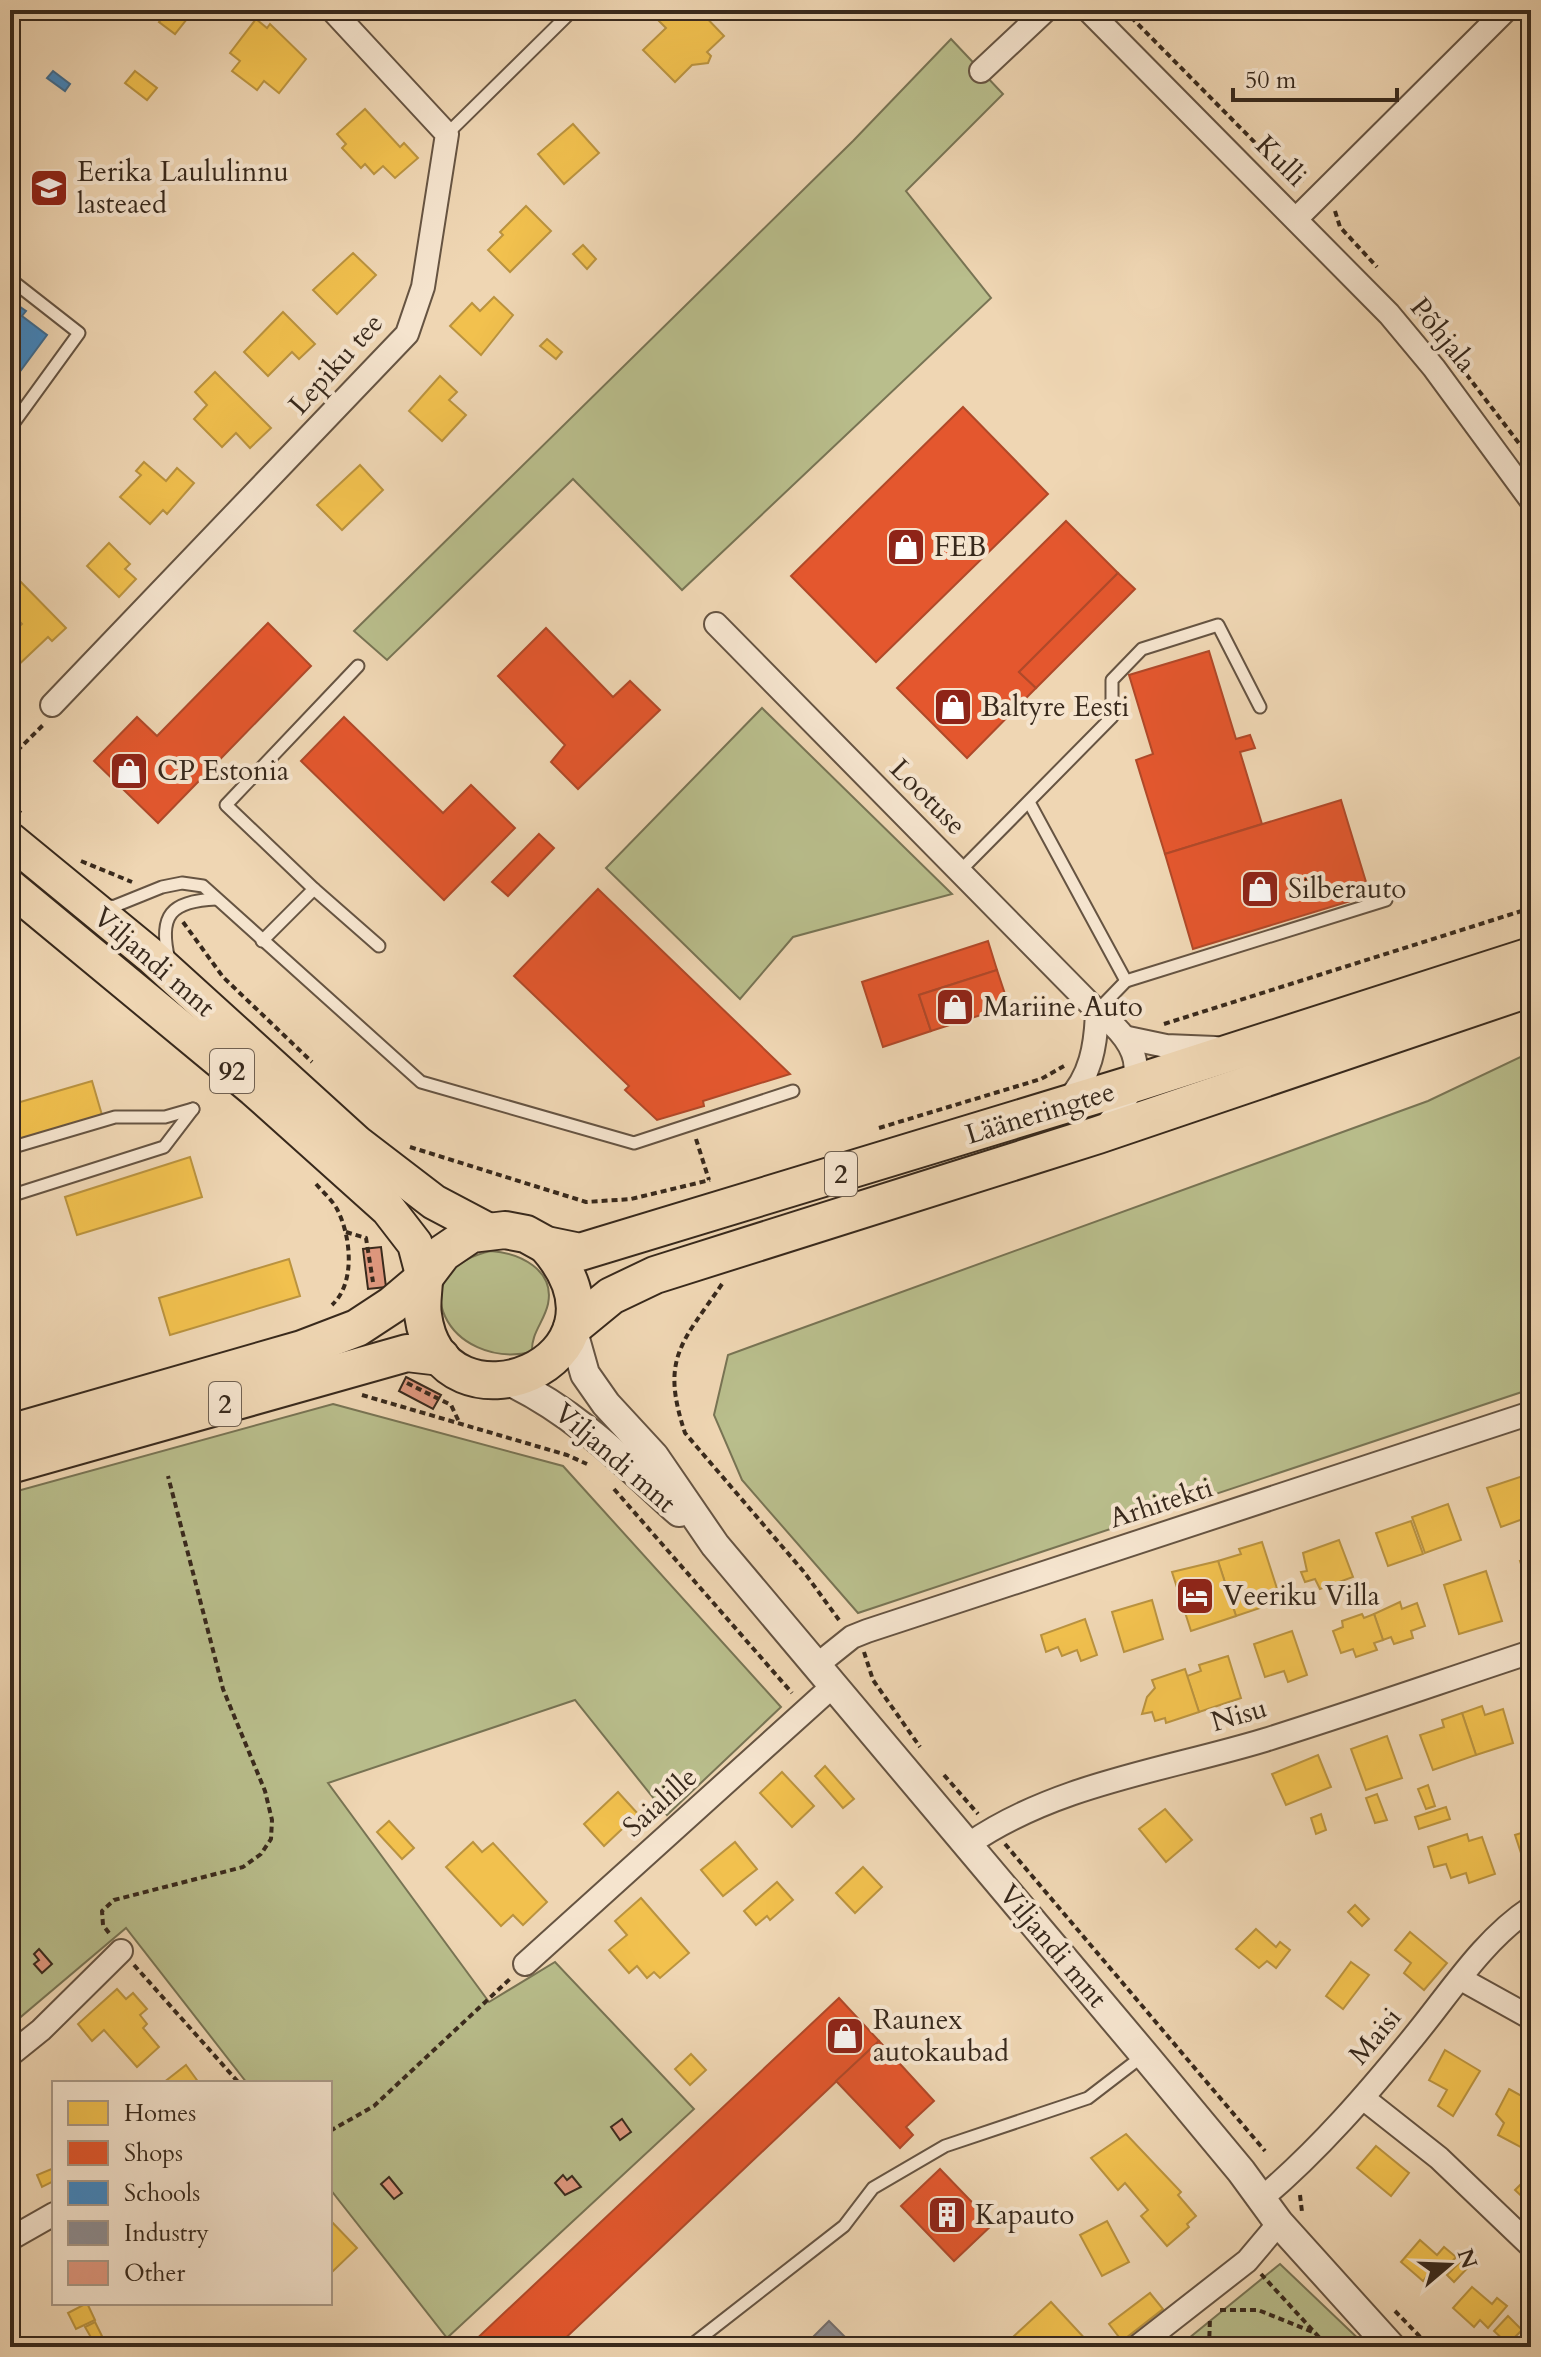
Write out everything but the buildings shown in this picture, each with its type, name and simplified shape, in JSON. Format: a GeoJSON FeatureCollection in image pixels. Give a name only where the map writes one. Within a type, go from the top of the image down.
{"type":"FeatureCollection","features":[{"type":"Feature","properties":{"kind":"highway","name":"Lääneringtee"},"geometry":{"type":"LineString","coordinates":[[487,1230],[526,1234],[546,1245],[580,1252],[1056,1108],[1531,956]]}},
{"type":"Feature","properties":{"kind":"highway","name":"Lääneringtee"},"geometry":{"type":"LineString","coordinates":[[509,1381],[530,1376],[549,1363],[562,1349],[572,1328],[611,1296],[655,1275],[1098,1135],[1531,988]]}},
{"type":"Feature","properties":{"kind":"highway","name":"2"},"geometry":{"type":"LineString","coordinates":[[10,1433],[302,1349],[357,1328],[424,1278],[457,1241],[487,1230]]}},
{"type":"Feature","properties":{"kind":"highway"},"geometry":{"type":"LineString","coordinates":[[546,1245],[563,1265],[572,1285],[575,1304],[572,1328]]}},
{"type":"Feature","properties":{"kind":"highway"},"geometry":{"type":"LineString","coordinates":[[424,1278],[423,1314],[428,1336],[441,1357]]}},
{"type":"Feature","properties":{"kind":"highway","name":"2"},"geometry":{"type":"LineString","coordinates":[[10,1465],[407,1353],[441,1357],[470,1376],[509,1381]]}},
{"type":"Feature","properties":{"kind":"main road","name":"Viljandi mnt"},"geometry":{"type":"LineString","coordinates":[[16,827],[91,907],[357,1143],[434,1202],[487,1230]]}},
{"type":"Feature","properties":{"kind":"main road","name":"Viljandi mnt"},"geometry":{"type":"LineString","coordinates":[[10,887],[254,1089],[388,1209],[415,1244],[424,1278]]}},
{"type":"Feature","properties":{"kind":"street"},"geometry":{"type":"LineString","coordinates":[[332,10],[447,134]]}},
{"type":"Feature","properties":{"kind":"street"},"geometry":{"type":"LineString","coordinates":[[981,71],[1046,10]]}},
{"type":"Feature","properties":{"kind":"street","name":"Kulli"},"geometry":{"type":"LineString","coordinates":[[1088,10],[1296,219]]}},
{"type":"Feature","properties":{"kind":"street"},"geometry":{"type":"LineString","coordinates":[[1296,219],[1506,10]]}},
{"type":"Feature","properties":{"kind":"street","name":"Lepiku tee"},"geometry":{"type":"LineString","coordinates":[[52,705],[407,334],[423,287],[447,134]]}},
{"type":"Feature","properties":{"kind":"street","name":"Põhjala"},"geometry":{"type":"LineString","coordinates":[[1296,219],[1389,314],[1434,368],[1531,500]]}},
{"type":"Feature","properties":{"kind":"street","name":"Lootuse"},"geometry":{"type":"LineString","coordinates":[[716,624],[1097,1011],[1128,1038],[1166,1046],[1244,1048]]}},
{"type":"Feature","properties":{"kind":"street"},"geometry":{"type":"LineString","coordinates":[[1056,1108],[1067,1102],[1082,1083],[1095,1046],[1097,1011]]}},
{"type":"Feature","properties":{"kind":"street"},"geometry":{"type":"LineString","coordinates":[[1098,1135],[1123,1107],[1136,1083],[1135,1058],[1128,1038]]}},
{"type":"Feature","properties":{"kind":"street","name":"Viljandi mnt"},"geometry":{"type":"LineString","coordinates":[[572,1328],[585,1374],[606,1404],[654,1456],[715,1545],[826,1675],[980,1837],[1145,2055],[1279,2223],[1391,2347]]}},
{"type":"Feature","properties":{"kind":"street","name":"Viljandi mnt"},"geometry":{"type":"LineString","coordinates":[[509,1381],[550,1401],[591,1432],[715,1545]]}},
{"type":"Feature","properties":{"kind":"street","name":"Arhitekti"},"geometry":{"type":"LineString","coordinates":[[826,1675],[852,1637],[1531,1413]]}},
{"type":"Feature","properties":{"kind":"street","name":"Nisu"},"geometry":{"type":"LineString","coordinates":[[980,1837],[1062,1797],[1265,1740],[1531,1652]]}},
{"type":"Feature","properties":{"kind":"street","name":"Saialille"},"geometry":{"type":"LineString","coordinates":[[525,1964],[807,1710],[826,1675]]}},
{"type":"Feature","properties":{"kind":"street","name":"Maisi"},"geometry":{"type":"LineString","coordinates":[[1261,2199],[1297,2169],[1363,2098],[1492,1940],[1531,1908]]}},
{"type":"Feature","properties":{"kind":"street"},"geometry":{"type":"LineString","coordinates":[[10,2055],[41,2030],[121,1951]]}},
{"type":"Feature","properties":{"kind":"street"},"geometry":{"type":"LineString","coordinates":[[1461,1979],[1531,2018]]}},
{"type":"Feature","properties":{"kind":"street"},"geometry":{"type":"LineString","coordinates":[[1363,2098],[1439,2158],[1531,2246]]}},
{"type":"Feature","properties":{"kind":"street"},"geometry":{"type":"LineString","coordinates":[[10,2239],[52,2215]]}},
{"type":"Feature","properties":{"kind":"street"},"geometry":{"type":"LineString","coordinates":[[1137,2347],[1247,2261],[1279,2223]]}},
{"type":"Feature","properties":{"kind":"lane"},"geometry":{"type":"LineString","coordinates":[[447,134],[573,10]]}},
{"type":"Feature","properties":{"kind":"lane"},"geometry":{"type":"LineString","coordinates":[[10,279],[79,333],[10,428]]}},
{"type":"Feature","properties":{"kind":"lane"},"geometry":{"type":"LineString","coordinates":[[959,872],[1112,717],[1112,680],[1142,649],[1218,625],[1260,707]]}},
{"type":"Feature","properties":{"kind":"lane"},"geometry":{"type":"LineString","coordinates":[[358,666],[226,805],[379,946]]}},
{"type":"Feature","properties":{"kind":"lane"},"geometry":{"type":"LineString","coordinates":[[1029,802],[1126,981]]}},
{"type":"Feature","properties":{"kind":"lane"},"geometry":{"type":"LineString","coordinates":[[91,907],[115,906],[182,883],[203,886],[421,1082],[634,1143],[793,1091]]}},
{"type":"Feature","properties":{"kind":"lane"},"geometry":{"type":"LineString","coordinates":[[262,941],[314,889]]}},
{"type":"Feature","properties":{"kind":"lane"},"geometry":{"type":"LineString","coordinates":[[172,976],[162,932],[172,912],[185,901],[216,899]]}},
{"type":"Feature","properties":{"kind":"lane"},"geometry":{"type":"LineString","coordinates":[[1097,1011],[1126,981],[1386,900]]}},
{"type":"Feature","properties":{"kind":"lane"},"geometry":{"type":"LineString","coordinates":[[10,1148],[115,1117],[165,1117],[193,1109],[164,1147],[10,1196]]}},
{"type":"Feature","properties":{"kind":"lane"},"geometry":{"type":"LineString","coordinates":[[689,2347],[844,2226],[873,2188],[945,2146],[1088,2098],[1145,2055]]}},
{"type":"Feature","properties":{"kind":"path"},"geometry":{"type":"LineString","coordinates":[[10,758],[50,718],[52,705]]}},
{"type":"Feature","properties":{"kind":"path"},"geometry":{"type":"LineString","coordinates":[[10,805],[16,827]]}},
{"type":"Feature","properties":{"kind":"path"},"geometry":{"type":"LineString","coordinates":[[79,860],[140,886],[149,893]]}},
{"type":"Feature","properties":{"kind":"path"},"geometry":{"type":"LineString","coordinates":[[1128,1038],[1531,908]]}},
{"type":"Feature","properties":{"kind":"path"},"geometry":{"type":"LineString","coordinates":[[172,912],[223,977],[316,1067]]}},
{"type":"Feature","properties":{"kind":"path"},"geometry":{"type":"LineString","coordinates":[[875,1130],[1041,1079],[1067,1064],[1074,1052],[1095,1046]]}},
{"type":"Feature","properties":{"kind":"path"},"geometry":{"type":"LineString","coordinates":[[691,1124],[712,1190]]}},
{"type":"Feature","properties":{"kind":"path"},"geometry":{"type":"LineString","coordinates":[[408,1146],[586,1202],[631,1199],[724,1176]]}},
{"type":"Feature","properties":{"kind":"path"},"geometry":{"type":"LineString","coordinates":[[312,1180],[336,1207],[346,1232],[349,1270],[342,1296],[328,1309]]}},
{"type":"Feature","properties":{"kind":"path"},"geometry":{"type":"LineString","coordinates":[[346,1232],[366,1238],[374,1289]]}},
{"type":"Feature","properties":{"kind":"path"},"geometry":{"type":"LineString","coordinates":[[726,1278],[693,1321],[679,1347],[674,1372],[676,1406],[685,1433],[804,1572],[864,1651],[873,1680],[923,1751]]}},
{"type":"Feature","properties":{"kind":"path"},"geometry":{"type":"LineString","coordinates":[[404,1382],[451,1405],[460,1424],[567,1455],[592,1467]]}},
{"type":"Feature","properties":{"kind":"path"},"geometry":{"type":"LineString","coordinates":[[168,1476],[223,1689],[265,1791],[272,1820],[271,1839],[261,1854],[243,1867],[114,1900],[102,1911],[103,1925],[121,1951],[237,2081]]}},
{"type":"Feature","properties":{"kind":"path"},"geometry":{"type":"LineString","coordinates":[[607,1481],[807,1710]]}},
{"type":"Feature","properties":{"kind":"path"},"geometry":{"type":"LineString","coordinates":[[943,1773],[980,1837],[1265,2151]]}},
{"type":"Feature","properties":{"kind":"path"},"geometry":{"type":"LineString","coordinates":[[332,2130],[374,2106],[525,1964]]}},
{"type":"Feature","properties":{"kind":"path"},"geometry":{"type":"LineString","coordinates":[[1260,2273],[1328,2347]]}},
{"type":"Feature","properties":{"kind":"path"},"geometry":{"type":"LineString","coordinates":[[1209,2347],[1211,2310],[1258,2310],[1313,2332]]}},
{"type":"Feature","properties":{"kind":"green space"},"geometry":{"type":"Polygon","coordinates":[[[951,39],[1003,94],[906,191],[991,298],[682,590],[573,479],[387,660],[354,631],[853,141],[951,39]]]}},
{"type":"Feature","properties":{"kind":"green space"},"geometry":{"type":"Polygon","coordinates":[[[762,708],[952,894],[793,937],[740,999],[606,868],[762,708]]]}},
{"type":"Feature","properties":{"kind":"green space"},"geometry":{"type":"Polygon","coordinates":[[[1531,1052],[1531,1389],[858,1613],[742,1480],[714,1415],[728,1355],[1428,1101],[1531,1052]]]}},
{"type":"Feature","properties":{"kind":"green space"},"geometry":{"type":"Polygon","coordinates":[[[491,1251],[524,1260],[541,1273],[546,1282],[548,1304],[532,1352],[503,1354],[477,1347],[458,1334],[445,1316],[441,1297],[446,1278],[462,1262],[491,1251]]]}},
{"type":"Feature","properties":{"kind":"green space"},"geometry":{"type":"Polygon","coordinates":[[[333,1404],[563,1466],[781,1707],[667,1815],[575,1700],[328,1783],[489,2002],[555,1962],[694,2109],[447,2338],[332,2192],[332,2081],[245,2081],[126,1928],[10,2026],[10,1493],[333,1404]]]}},
{"type":"Feature","properties":{"kind":"green space"},"geometry":{"type":"Polygon","coordinates":[[[1280,2264],[1367,2347],[1178,2347],[1280,2264]]]}},
{"type":"Feature","properties":{"kind":"place","name":"Eerika Laululinnu lasteaed"},"geometry":{"type":"Point","coordinates":[49,188]}},
{"type":"Feature","properties":{"kind":"place","name":"FEB"},"geometry":{"type":"Point","coordinates":[906,547]}},
{"type":"Feature","properties":{"kind":"place","name":"Baltyre Eesti"},"geometry":{"type":"Point","coordinates":[953,707]}},
{"type":"Feature","properties":{"kind":"place","name":"CP Estonia"},"geometry":{"type":"Point","coordinates":[129,771]}},
{"type":"Feature","properties":{"kind":"place","name":"Silberauto"},"geometry":{"type":"Point","coordinates":[1260,889]}},
{"type":"Feature","properties":{"kind":"place","name":"Mariine Auto"},"geometry":{"type":"Point","coordinates":[955,1007]}},
{"type":"Feature","properties":{"kind":"place","name":"Veeriku Villa"},"geometry":{"type":"Point","coordinates":[1195,1596]}},
{"type":"Feature","properties":{"kind":"place","name":"Raunex autokaubad"},"geometry":{"type":"Point","coordinates":[845,2036]}},
{"type":"Feature","properties":{"kind":"place","name":"Kapauto"},"geometry":{"type":"Point","coordinates":[947,2215]}}]}
